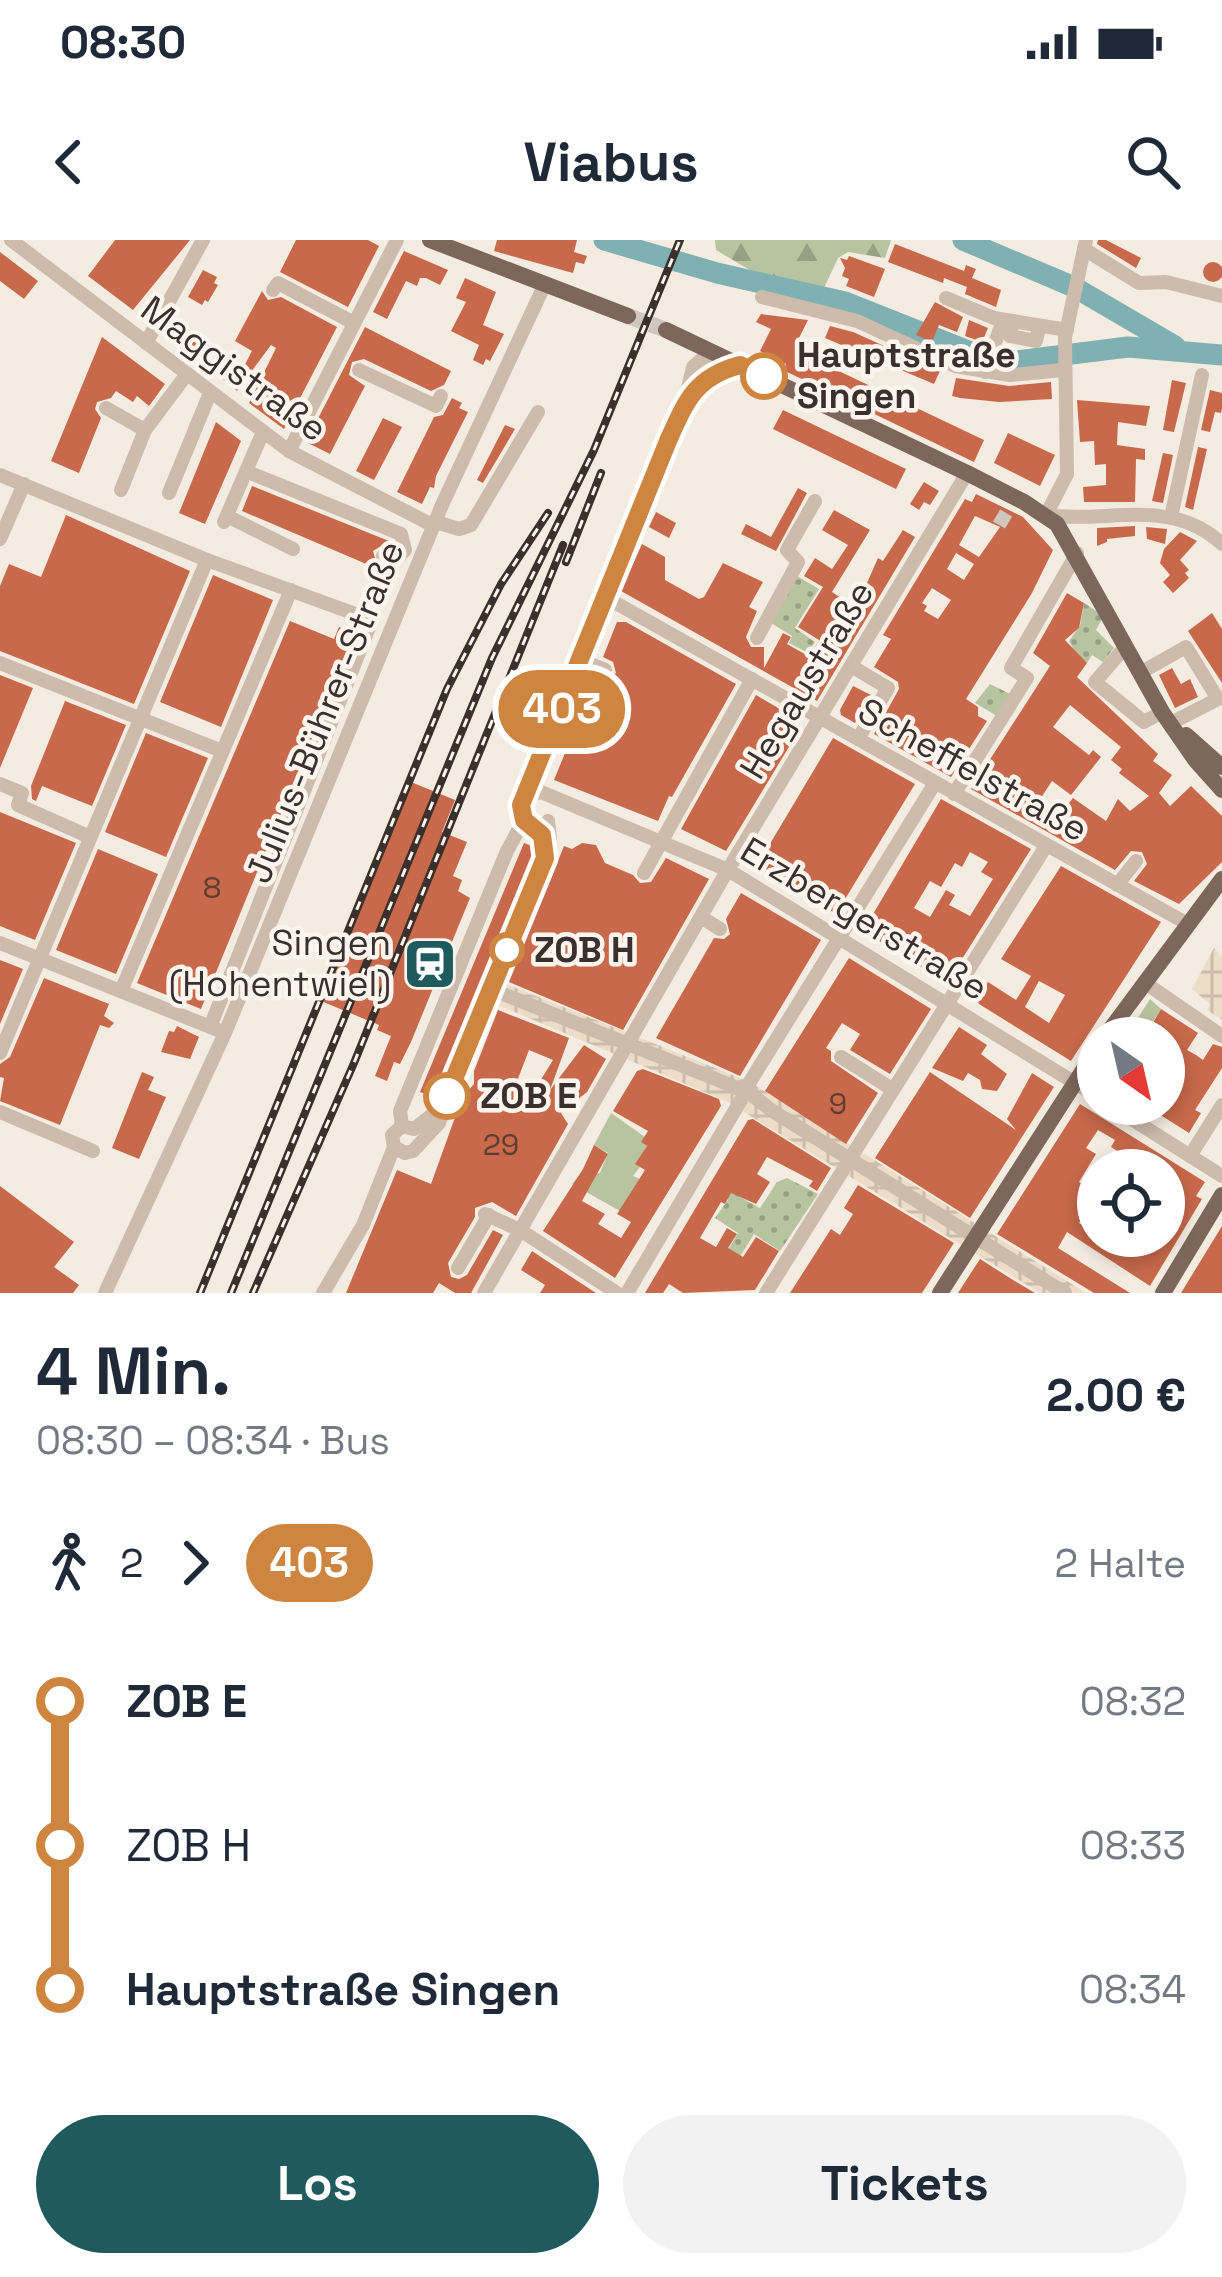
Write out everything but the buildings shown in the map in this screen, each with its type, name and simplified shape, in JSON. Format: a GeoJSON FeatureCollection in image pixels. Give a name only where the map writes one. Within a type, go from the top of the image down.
{"type":"FeatureCollection","features":[{"type":"Feature","properties":{"kind":"main road"},"geometry":{"type":"LineString","coordinates":[[430,240],[628,316]]}},
{"type":"Feature","properties":{"kind":"main road"},"geometry":{"type":"LineString","coordinates":[[675,334],[967,473],[1012,503],[1057,524],[1167,717],[1222,790]]}},
{"type":"Feature","properties":{"kind":"main road"},"geometry":{"type":"LineString","coordinates":[[1167,717],[1222,766]]}},
{"type":"Feature","properties":{"kind":"main road"},"geometry":{"type":"LineString","coordinates":[[1119,1017],[1222,879]]}},
{"type":"Feature","properties":{"kind":"main road"},"geometry":{"type":"LineString","coordinates":[[940,1293],[1077,1076]]}},
{"type":"Feature","properties":{"kind":"main road"},"geometry":{"type":"LineString","coordinates":[[1163,1293],[1222,1195]]}},
{"type":"Feature","properties":{"kind":"street","name":"Maggistraße"},"geometry":{"type":"LineString","coordinates":[[11,240],[289,451],[435,524]]}},
{"type":"Feature","properties":{"kind":"street"},"geometry":{"type":"LineString","coordinates":[[146,343],[203,240]]}},
{"type":"Feature","properties":{"kind":"street"},"geometry":{"type":"LineString","coordinates":[[289,451],[347,364],[354,323],[397,240]]}},
{"type":"Feature","properties":{"kind":"street"},"geometry":{"type":"LineString","coordinates":[[1222,296],[1166,282],[1139,283],[1083,251],[1063,367],[1067,474],[1046,515],[1079,520],[1141,512],[1197,524],[1222,544]]}},
{"type":"Feature","properties":{"kind":"street"},"geometry":{"type":"LineString","coordinates":[[273,290],[278,283],[354,323]]}},
{"type":"Feature","properties":{"kind":"street","name":"Julius-Bührer-Straße"},"geometry":{"type":"LineString","coordinates":[[105,1293],[435,524],[513,372],[544,286]]}},
{"type":"Feature","properties":{"kind":"street"},"geometry":{"type":"LineString","coordinates":[[762,297],[857,321],[955,366],[1063,367]]}},
{"type":"Feature","properties":{"kind":"street"},"geometry":{"type":"LineString","coordinates":[[946,298],[1008,321],[1066,333]]}},
{"type":"Feature","properties":{"kind":"street"},"geometry":{"type":"LineString","coordinates":[[987,363],[1008,321]]}},
{"type":"Feature","properties":{"kind":"street"},"geometry":{"type":"LineString","coordinates":[[675,334],[699,372]]}},
{"type":"Feature","properties":{"kind":"street"},"geometry":{"type":"LineString","coordinates":[[330,1290],[363,1225],[394,1147],[392,1135],[439,1123],[545,858],[550,838],[539,821],[520,810],[710,352]]}},
{"type":"Feature","properties":{"kind":"street"},"geometry":{"type":"LineString","coordinates":[[347,364],[436,406],[441,396]]}},
{"type":"Feature","properties":{"kind":"street"},"geometry":{"type":"LineString","coordinates":[[699,372],[740,365]]}},
{"type":"Feature","properties":{"kind":"street"},"geometry":{"type":"LineString","coordinates":[[121,490],[145,430],[187,374]]}},
{"type":"Feature","properties":{"kind":"street"},"geometry":{"type":"LineString","coordinates":[[1171,517],[1202,375]]}},
{"type":"Feature","properties":{"kind":"street"},"geometry":{"type":"LineString","coordinates":[[169,493],[211,393]]}},
{"type":"Feature","properties":{"kind":"street"},"geometry":{"type":"LineString","coordinates":[[106,408],[145,430]]}},
{"type":"Feature","properties":{"kind":"street"},"geometry":{"type":"LineString","coordinates":[[435,524],[459,529],[471,525],[538,412]]}},
{"type":"Feature","properties":{"kind":"street"},"geometry":{"type":"LineString","coordinates":[[262,432],[226,519],[293,549]]}},
{"type":"Feature","properties":{"kind":"street"},"geometry":{"type":"LineString","coordinates":[[248,472],[401,534],[405,550],[398,557],[383,556]]}},
{"type":"Feature","properties":{"kind":"street","name":"Hegaustraße"},"geometry":{"type":"LineString","coordinates":[[484,1293],[728,870],[967,473]]}},
{"type":"Feature","properties":{"kind":"street"},"geometry":{"type":"LineString","coordinates":[[0,475],[207,560],[372,620],[218,1030],[0,943]]}},
{"type":"Feature","properties":{"kind":"street"},"geometry":{"type":"LineString","coordinates":[[0,539],[24,484]]}},
{"type":"Feature","properties":{"kind":"street"},"geometry":{"type":"LineString","coordinates":[[361,519],[369,494]]}},
{"type":"Feature","properties":{"kind":"street"},"geometry":{"type":"LineString","coordinates":[[758,638],[798,562],[788,550],[815,501]]}},
{"type":"Feature","properties":{"kind":"street"},"geometry":{"type":"LineString","coordinates":[[954,794],[1028,678],[1011,668],[1077,554]]}},
{"type":"Feature","properties":{"kind":"street"},"geometry":{"type":"LineString","coordinates":[[0,1053],[207,560]]}},
{"type":"Feature","properties":{"kind":"street"},"geometry":{"type":"LineString","coordinates":[[121,992],[291,590]]}},
{"type":"Feature","properties":{"kind":"street","name":"Scheffelstraße"},"geometry":{"type":"LineString","coordinates":[[605,597],[752,680],[824,712],[858,739],[1186,923]]}},
{"type":"Feature","properties":{"kind":"street"},"geometry":{"type":"LineString","coordinates":[[1125,647],[1095,682],[1144,722],[1218,699],[1186,647],[1140,673]]}},
{"type":"Feature","properties":{"kind":"street"},"geometry":{"type":"LineString","coordinates":[[581,660],[605,670]]}},
{"type":"Feature","properties":{"kind":"street"},"geometry":{"type":"LineString","coordinates":[[0,663],[222,751]]}},
{"type":"Feature","properties":{"kind":"street"},"geometry":{"type":"LineString","coordinates":[[851,666],[888,688],[858,739]]}},
{"type":"Feature","properties":{"kind":"street"},"geometry":{"type":"LineString","coordinates":[[644,873],[752,680]]}},
{"type":"Feature","properties":{"kind":"street"},"geometry":{"type":"LineString","coordinates":[[394,1147],[405,1154],[412,1133],[400,1111],[506,851],[554,807],[541,763]]}},
{"type":"Feature","properties":{"kind":"street"},"geometry":{"type":"LineString","coordinates":[[627,1293],[934,783]]}},
{"type":"Feature","properties":{"kind":"street"},"geometry":{"type":"LineString","coordinates":[[0,784],[22,793],[18,805],[90,837]]}},
{"type":"Feature","properties":{"kind":"street"},"geometry":{"type":"LineString","coordinates":[[527,796],[548,796]]}},
{"type":"Feature","properties":{"kind":"street","name":"Erzbergerstraße"},"geometry":{"type":"LineString","coordinates":[[548,796],[728,870],[1077,1084]]}},
{"type":"Feature","properties":{"kind":"street","name":"Erzbergerstraße"},"geometry":{"type":"LineString","coordinates":[[539,821],[587,815]]}},
{"type":"Feature","properties":{"kind":"street"},"geometry":{"type":"LineString","coordinates":[[766,1293],[1046,846]]}},
{"type":"Feature","properties":{"kind":"street"},"geometry":{"type":"LineString","coordinates":[[1117,885],[1136,861]]}},
{"type":"Feature","properties":{"kind":"street"},"geometry":{"type":"LineString","coordinates":[[701,917],[720,928]]}},
{"type":"Feature","properties":{"kind":"street"},"geometry":{"type":"LineString","coordinates":[[1144,982],[1222,1036]]}},
{"type":"Feature","properties":{"kind":"street"},"geometry":{"type":"LineString","coordinates":[[503,994],[745,1092],[1065,1293]]}},
{"type":"Feature","properties":{"kind":"street"},"geometry":{"type":"LineString","coordinates":[[841,1057],[892,1089]]}},
{"type":"Feature","properties":{"kind":"street"},"geometry":{"type":"LineString","coordinates":[[1190,1156],[1222,1105]]}},
{"type":"Feature","properties":{"kind":"street"},"geometry":{"type":"LineString","coordinates":[[0,1112],[93,1151]]}},
{"type":"Feature","properties":{"kind":"street"},"geometry":{"type":"LineString","coordinates":[[1141,1125],[1222,1176]]}},
{"type":"Feature","properties":{"kind":"street"},"geometry":{"type":"LineString","coordinates":[[458,1268],[487,1215],[617,1293]]}},
{"type":"Feature","properties":{"kind":"green space"},"geometry":{"type":"Polygon","coordinates":[[[715,240],[891,240],[885,258],[848,252],[838,258],[823,290],[753,272],[716,250],[715,240]]]}},
{"type":"Feature","properties":{"kind":"green space"},"geometry":{"type":"Polygon","coordinates":[[[797,576],[819,589],[795,628],[815,642],[808,653],[789,643],[792,636],[771,623],[797,576]]]}},
{"type":"Feature","properties":{"kind":"green space"},"geometry":{"type":"Polygon","coordinates":[[[1084,603],[1104,616],[1096,630],[1114,648],[1103,662],[1092,655],[1087,663],[1069,641],[1080,626],[1084,603]]]}},
{"type":"Feature","properties":{"kind":"green space"},"geometry":{"type":"Polygon","coordinates":[[[990,684],[1016,697],[1002,719],[975,703],[990,684]]]}},
{"type":"Feature","properties":{"kind":"green space"},"geometry":{"type":"Polygon","coordinates":[[[1150,999],[1161,1009],[1156,1017],[1138,1017],[1150,999]]]}},
{"type":"Feature","properties":{"kind":"green space"},"geometry":{"type":"Polygon","coordinates":[[[611,1113],[645,1137],[641,1142],[647,1146],[633,1176],[640,1179],[620,1211],[572,1184],[581,1173],[600,1173],[608,1153],[594,1145],[611,1113]]]}},
{"type":"Feature","properties":{"kind":"green space"},"geometry":{"type":"Polygon","coordinates":[[[787,1178],[818,1194],[780,1251],[754,1234],[738,1260],[726,1253],[738,1233],[715,1218],[728,1200],[727,1190],[760,1208],[777,1182],[787,1178]]]}},
{"type":"Feature","properties":{"kind":"shaded area"},"geometry":{"type":"Polygon","coordinates":[[[1214,948],[1222,956],[1222,1020],[1207,1010],[1210,1004],[1192,989],[1214,948]]]}},
{"type":"Feature","properties":{"kind":"shaded area"},"geometry":{"type":"Polygon","coordinates":[[[501,982],[750,1082],[1086,1293],[1040,1293],[726,1101],[493,1003],[501,982]]]}},
{"type":"Feature","properties":{"kind":"waterway"},"geometry":{"type":"LineString","coordinates":[[604,240],[717,273],[845,302],[986,358],[1008,362],[1128,347],[1222,355]]}},
{"type":"Feature","properties":{"kind":"waterway"},"geometry":{"type":"LineString","coordinates":[[963,240],[1074,287],[1175,346]]}},
{"type":"Feature","properties":{"kind":"tunnel"},"geometry":{"type":"LineString","coordinates":[[628,316],[666,330]]}},
{"type":"Feature","properties":{"kind":"tunnel"},"geometry":{"type":"LineString","coordinates":[[999,525],[1008,510]]}},
{"type":"Feature","properties":{"kind":"railway"},"geometry":{"type":"LineString","coordinates":[[231,1293],[492,658],[594,450],[680,240]]}},
{"type":"Feature","properties":{"kind":"railway"},"geometry":{"type":"LineString","coordinates":[[566,562],[601,473]]}},
{"type":"Feature","properties":{"kind":"railway"},"geometry":{"type":"LineString","coordinates":[[200,1293],[447,689],[501,584],[548,513]]}},
{"type":"Feature","properties":{"kind":"railway"},"geometry":{"type":"LineString","coordinates":[[253,1293],[354,1063],[563,545]]}},
{"type":"Feature","properties":{"kind":"bus line","name":"403"},"geometry":{"type":"LineString","coordinates":[[447,1096],[545,858],[542,835],[524,820],[521,805],[668,441],[684,406],[705,377],[740,365],[764,376]]}},
{"type":"Feature","properties":{"kind":"place","name":"Hauptstraße Singen"},"geometry":{"type":"Point","coordinates":[764,376]}},
{"type":"Feature","properties":{"kind":"place","name":"ZOB H"},"geometry":{"type":"Point","coordinates":[507,950]}},
{"type":"Feature","properties":{"kind":"place","name":"Singen (Hohentwiel)"},"geometry":{"type":"Point","coordinates":[430,964]}},
{"type":"Feature","properties":{"kind":"place","name":"ZOB E"},"geometry":{"type":"Point","coordinates":[447,1096]}}]}
